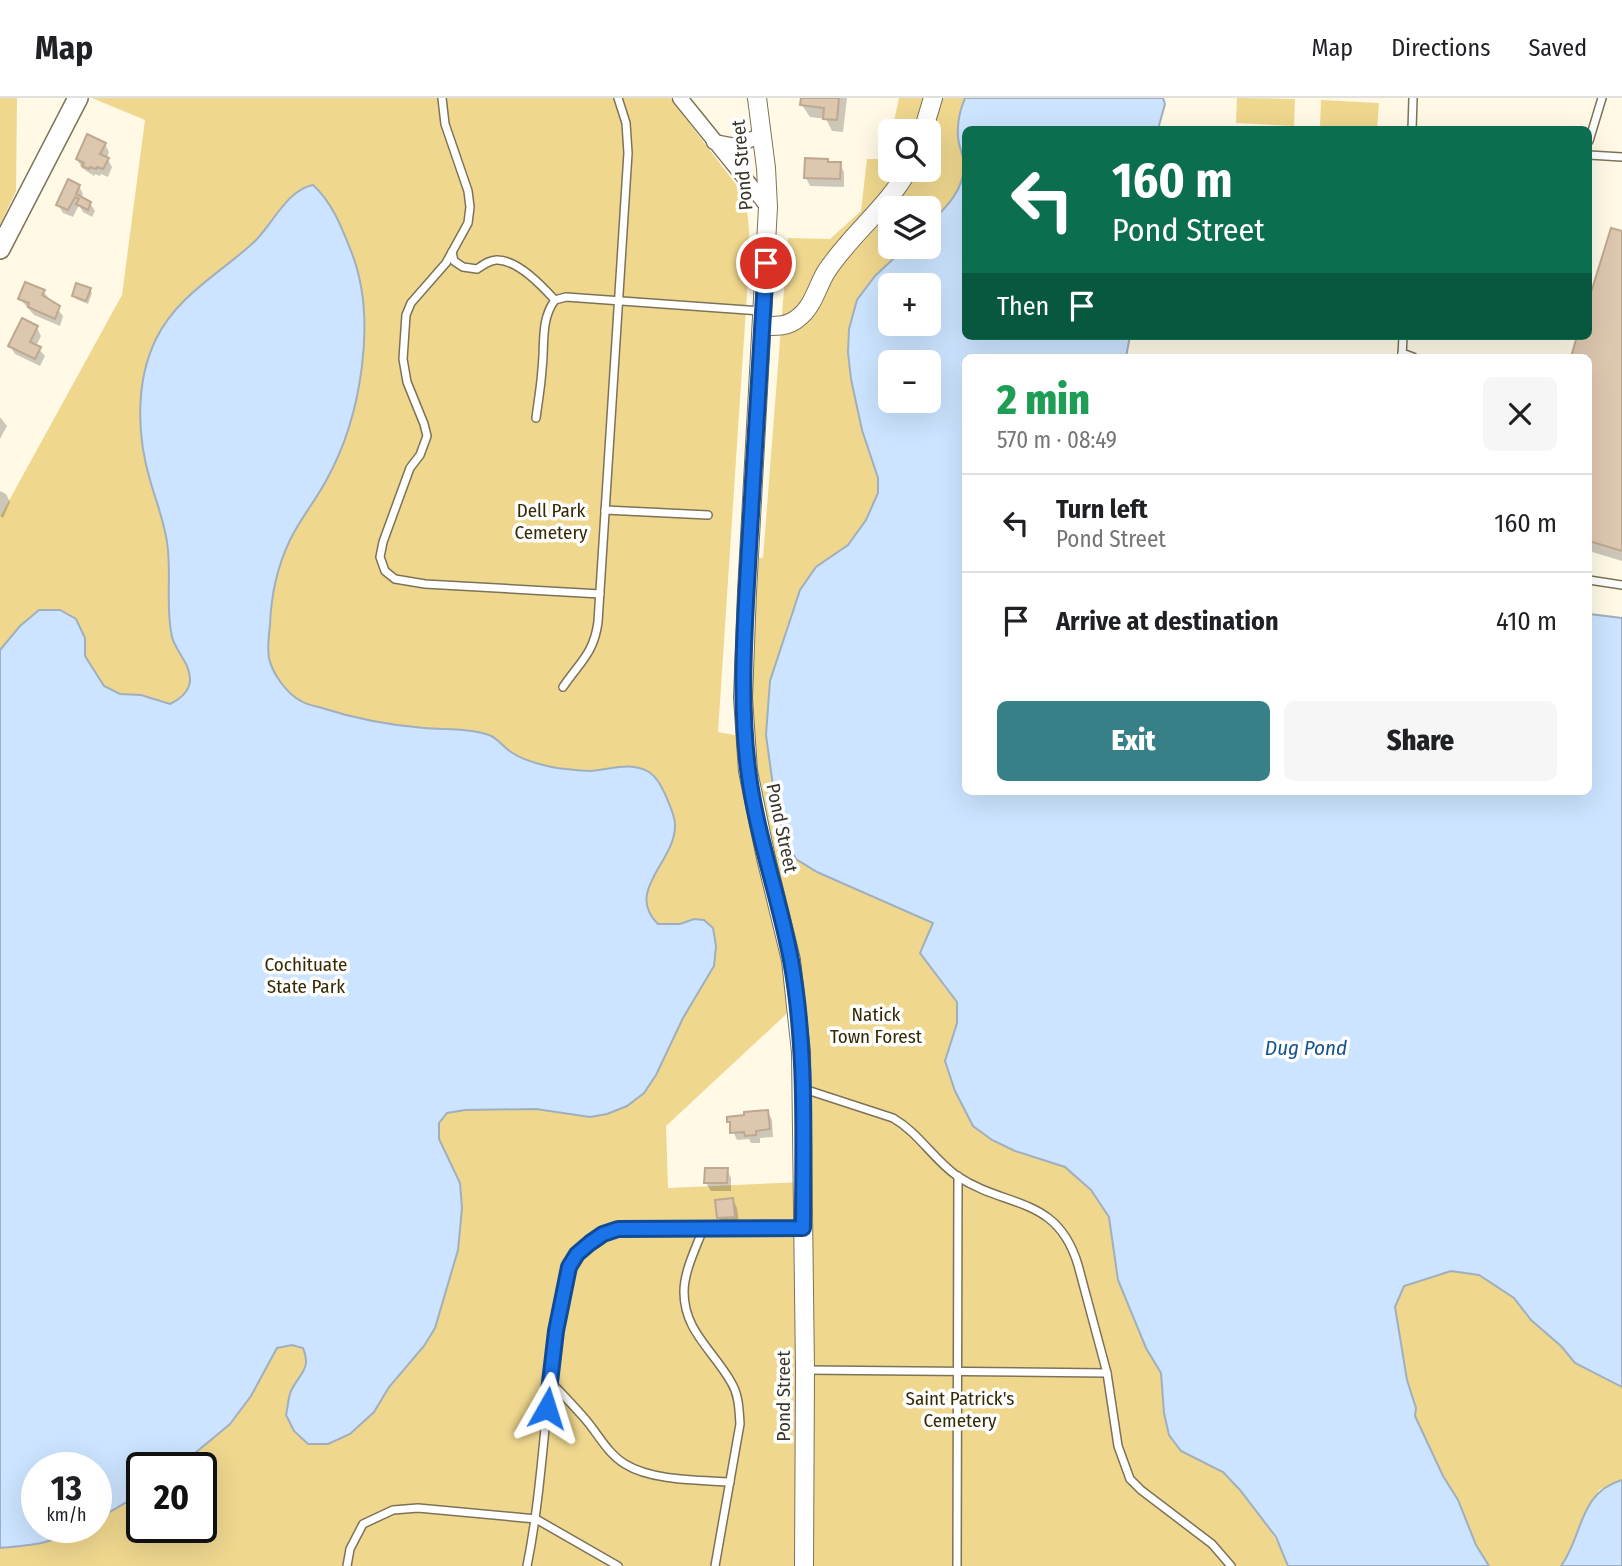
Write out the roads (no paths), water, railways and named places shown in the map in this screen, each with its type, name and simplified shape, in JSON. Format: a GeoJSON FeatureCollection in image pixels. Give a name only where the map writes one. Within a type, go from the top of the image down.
{"type":"FeatureCollection","features":[{"type":"Feature","properties":{"kind":"main road"},"geometry":{"type":"LineString","coordinates":[[0,249],[78,98]]}},
{"type":"Feature","properties":{"kind":"street"},"geometry":{"type":"LineString","coordinates":[[680,98],[768,207]]}},
{"type":"Feature","properties":{"kind":"street","name":"Pond Street"},"geometry":{"type":"LineString","coordinates":[[757,98],[768,207],[747,592],[745,724],[748,771],[791,960],[802,1052],[804,1566]]}},
{"type":"Feature","properties":{"kind":"street"},"geometry":{"type":"LineString","coordinates":[[927,119],[933,98]]}},
{"type":"Feature","properties":{"kind":"street"},"geometry":{"type":"LineString","coordinates":[[714,142],[735,146],[762,135]]}},
{"type":"Feature","properties":{"kind":"street"},"geometry":{"type":"LineString","coordinates":[[762,318],[787,324],[806,311],[837,257],[884,204],[900,182]]}},
{"type":"Feature","properties":{"kind":"lane"},"geometry":{"type":"LineString","coordinates":[[442,98],[445,124],[468,191],[468,223],[436,277],[411,303],[406,316],[403,359],[407,382],[427,436],[420,455],[410,468],[380,557],[385,571],[395,579],[425,584],[600,594]]}},
{"type":"Feature","properties":{"kind":"lane"},"geometry":{"type":"LineString","coordinates":[[563,687],[596,639],[628,153],[626,123],[618,98]]}},
{"type":"Feature","properties":{"kind":"lane"},"geometry":{"type":"LineString","coordinates":[[1412,126],[1413,98]]}},
{"type":"Feature","properties":{"kind":"lane"},"geometry":{"type":"LineString","coordinates":[[1592,131],[1602,98]]}},
{"type":"Feature","properties":{"kind":"lane"},"geometry":{"type":"LineString","coordinates":[[1592,155],[1622,157]]}},
{"type":"Feature","properties":{"kind":"lane"},"geometry":{"type":"LineString","coordinates":[[452,252],[454,261],[463,267],[477,269],[499,260],[510,264],[534,277],[555,300]]}},
{"type":"Feature","properties":{"kind":"lane"},"geometry":{"type":"LineString","coordinates":[[536,418],[543,367],[545,324],[549,308],[555,300],[566,297],[618,301],[762,318]]}},
{"type":"Feature","properties":{"kind":"lane"},"geometry":{"type":"LineString","coordinates":[[606,510],[708,515]]}},
{"type":"Feature","properties":{"kind":"lane"},"geometry":{"type":"LineString","coordinates":[[1592,580],[1622,585]]}},
{"type":"Feature","properties":{"kind":"lane"},"geometry":{"type":"LineString","coordinates":[[803,1089],[893,1118],[904,1125],[944,1166],[958,1176],[983,1189],[1035,1208],[1065,1234],[1074,1250],[1107,1373],[1118,1446],[1130,1479],[1212,1544],[1231,1566]]}},
{"type":"Feature","properties":{"kind":"lane"},"geometry":{"type":"LineString","coordinates":[[957,1566],[958,1176]]}},
{"type":"Feature","properties":{"kind":"lane"},"geometry":{"type":"LineString","coordinates":[[527,1566],[536,1519],[549,1380],[564,1280],[577,1254],[603,1234],[618,1229],[803,1228]]}},
{"type":"Feature","properties":{"kind":"lane"},"geometry":{"type":"LineString","coordinates":[[703,1229],[684,1290],[686,1309],[691,1327],[732,1383],[739,1402],[740,1424],[715,1566]]}},
{"type":"Feature","properties":{"kind":"lane"},"geometry":{"type":"LineString","coordinates":[[805,1370],[1107,1373]]}},
{"type":"Feature","properties":{"kind":"lane"},"geometry":{"type":"LineString","coordinates":[[549,1380],[613,1455],[625,1464],[642,1471],[680,1479],[730,1482]]}},
{"type":"Feature","properties":{"kind":"lane"},"geometry":{"type":"LineString","coordinates":[[347,1566],[350,1549],[363,1524],[393,1510],[418,1508],[536,1519],[618,1566]]}},
{"type":"Feature","properties":{"kind":"water","name":"Dug Pond"},"geometry":{"type":"Polygon","coordinates":[[[965,98],[1163,98],[1165,104],[1159,126],[962,126],[962,155],[958,131],[965,98]]]}},
{"type":"Feature","properties":{"kind":"water","name":"Dug Pond"},"geometry":{"type":"Polygon","coordinates":[[[962,176],[962,340],[1129,340],[1127,354],[962,354],[962,795],[1592,795],[1592,614],[1622,618],[1622,1387],[1575,1363],[1561,1346],[1531,1320],[1514,1298],[1479,1275],[1451,1271],[1404,1286],[1395,1307],[1407,1380],[1416,1408],[1415,1416],[1443,1476],[1458,1500],[1476,1545],[1489,1566],[1288,1566],[1276,1537],[1240,1490],[1223,1472],[1181,1451],[1169,1435],[1164,1413],[1161,1373],[1146,1348],[1118,1280],[1109,1217],[1091,1190],[1065,1167],[1015,1151],[992,1140],[973,1126],[955,1091],[945,1061],[957,1023],[957,1002],[920,953],[933,923],[817,872],[796,859],[785,838],[776,808],[766,735],[770,681],[800,590],[816,567],[848,545],[866,520],[878,493],[878,478],[862,430],[851,379],[849,329],[857,300],[878,273],[878,336],[941,336],[941,273],[878,273],[893,259],[941,259],[941,212],[958,190],[962,176]]]}},
{"type":"Feature","properties":{"kind":"water","name":"Cochituate State Park"},"geometry":{"type":"Polygon","coordinates":[[[313,185],[326,199],[351,251],[359,277],[364,336],[362,367],[349,427],[323,487],[294,532],[278,571],[268,642],[273,670],[296,698],[347,715],[398,725],[481,733],[492,736],[521,758],[557,768],[590,771],[635,767],[649,772],[657,779],[665,794],[675,825],[668,851],[649,888],[646,900],[649,912],[658,924],[704,920],[713,928],[716,946],[714,966],[683,1018],[656,1075],[644,1093],[627,1106],[590,1117],[536,1109],[465,1110],[447,1113],[439,1123],[439,1139],[460,1183],[462,1208],[458,1250],[435,1328],[424,1346],[389,1387],[374,1412],[350,1434],[328,1444],[308,1444],[294,1431],[286,1415],[291,1391],[305,1366],[305,1355],[303,1348],[292,1345],[277,1348],[251,1396],[230,1424],[196,1452],[126,1452],[126,1502],[112,1511],[112,1452],[21,1452],[21,1543],[42,1543],[0,1548],[0,650],[20,626],[39,610],[60,610],[76,619],[85,638],[85,656],[104,686],[120,694],[141,695],[170,704],[186,692],[190,675],[172,637],[170,625],[166,534],[142,445],[140,409],[144,373],[156,339],[175,310],[253,243],[287,201],[303,188],[313,185]]]}},
{"type":"Feature","properties":{"kind":"water"},"geometry":{"type":"Polygon","coordinates":[[[1622,1480],[1622,1566],[1561,1566],[1589,1504],[1608,1486],[1622,1480]]]}},
{"type":"Feature","properties":{"kind":"park label","name":"Dell Park Cemetery"},"geometry":{"type":"Point","coordinates":[551,521]}},
{"type":"Feature","properties":{"kind":"park label","name":"Natick Town Forest"},"geometry":{"type":"Point","coordinates":[876,1025]}},
{"type":"Feature","properties":{"kind":"park label","name":"Saint Patrick's Cemetery"},"geometry":{"type":"Point","coordinates":[960,1409]}}]}
